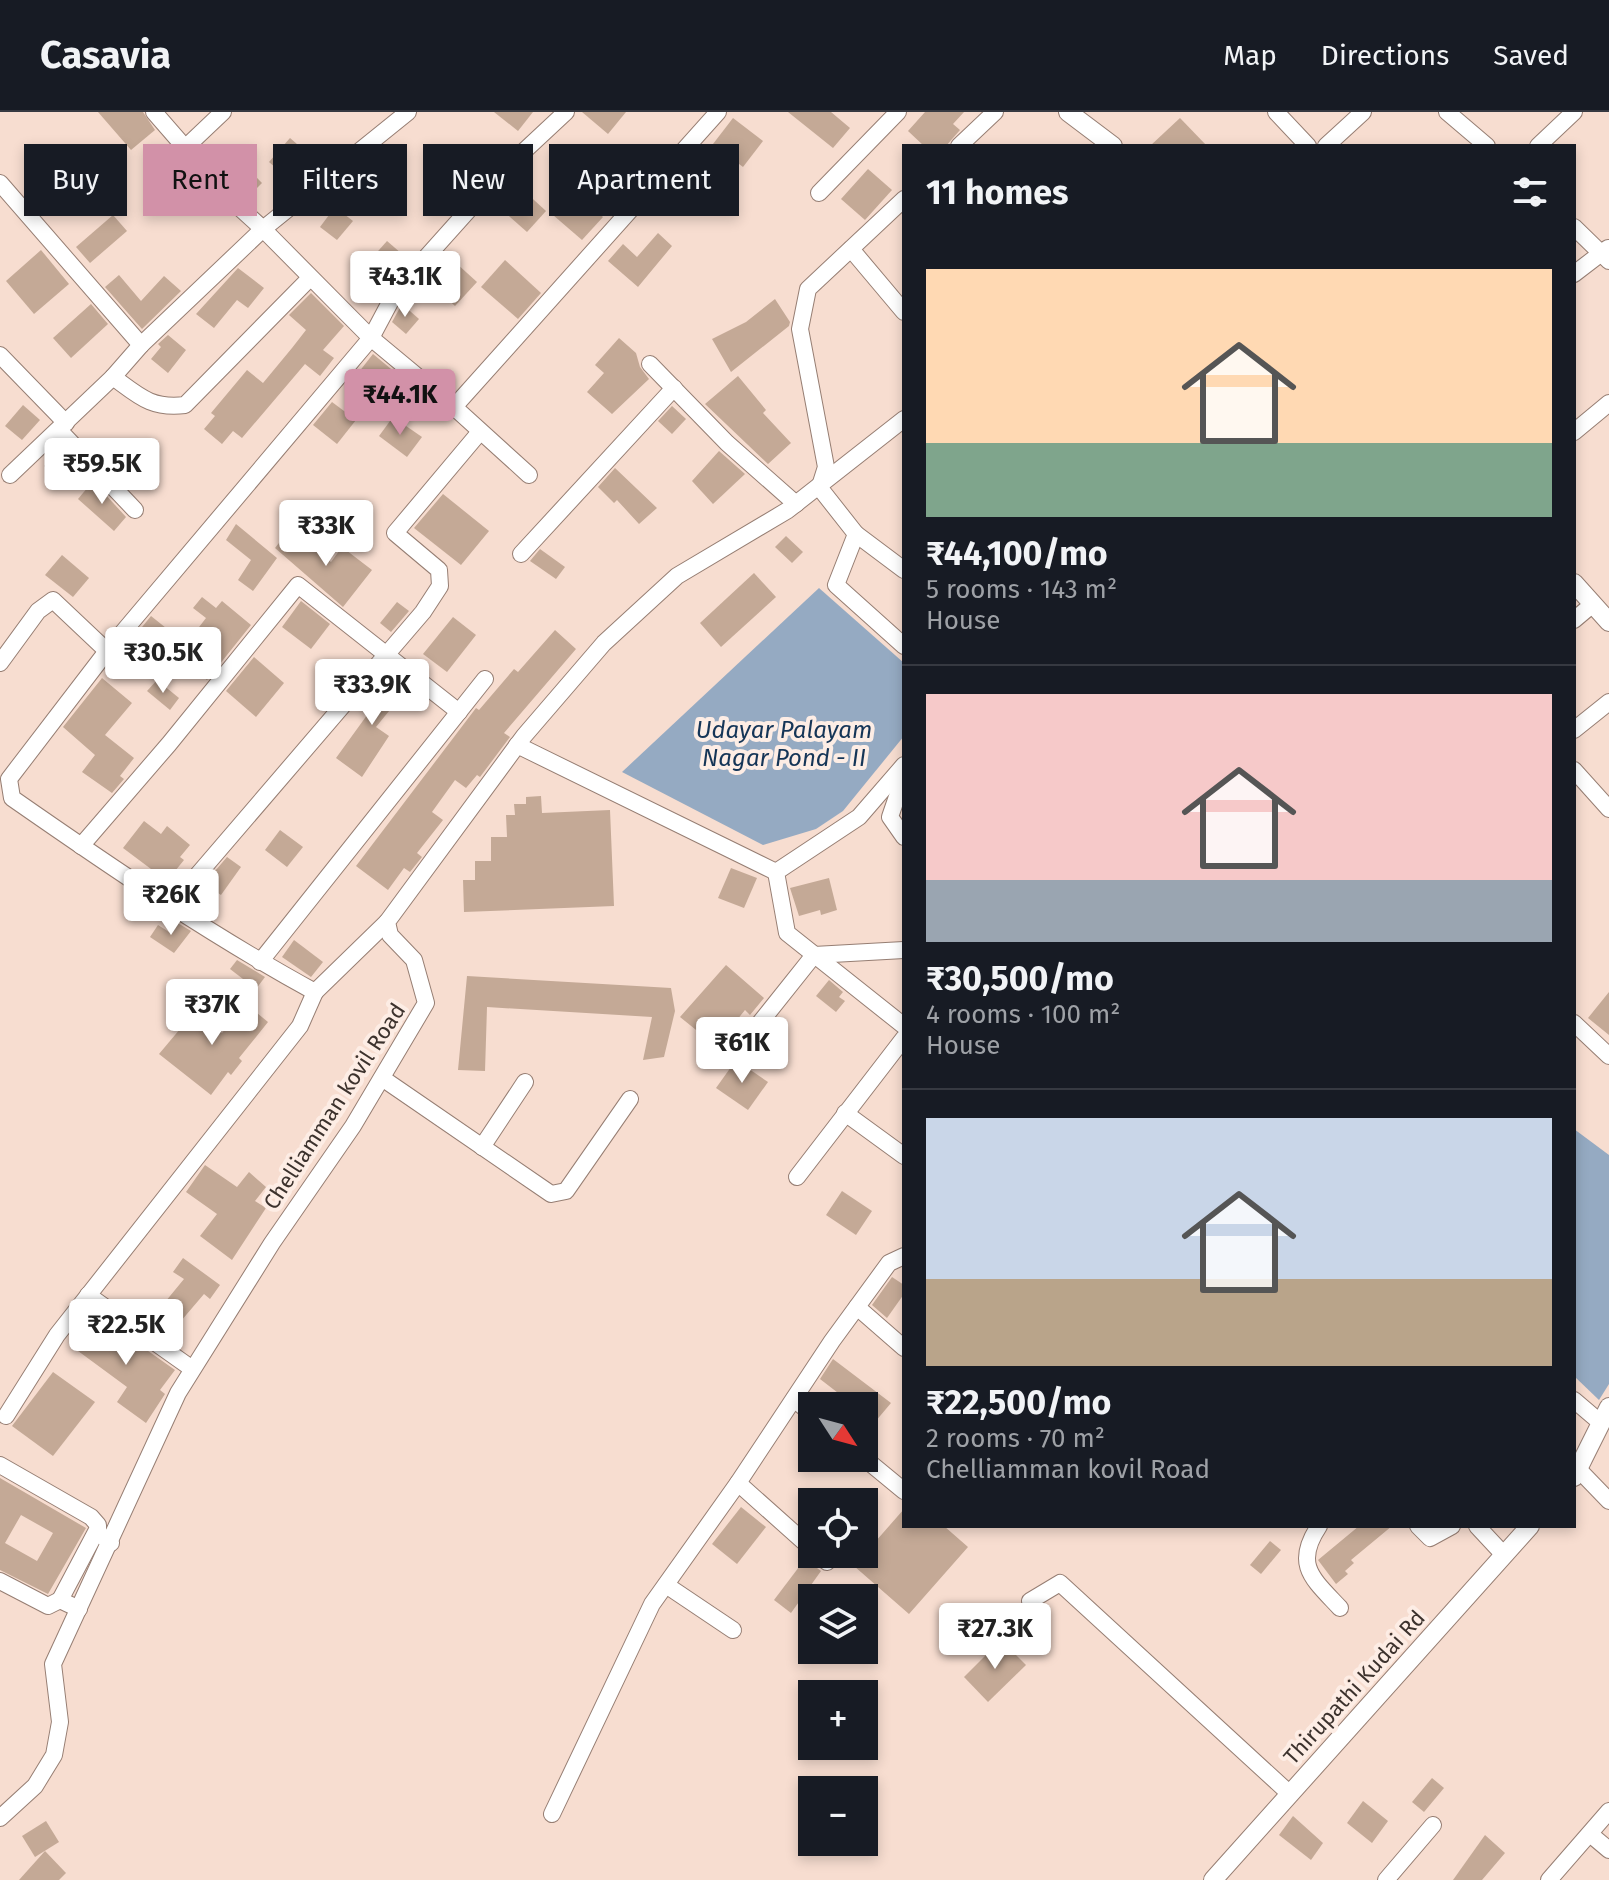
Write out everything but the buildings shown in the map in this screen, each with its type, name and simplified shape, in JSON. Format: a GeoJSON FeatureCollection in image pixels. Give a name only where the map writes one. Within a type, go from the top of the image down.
{"type":"FeatureCollection","features":[{"type":"Feature","properties":{"kind":"street"},"geometry":{"type":"LineString","coordinates":[[154,112],[182,144]]}},
{"type":"Feature","properties":{"kind":"street"},"geometry":{"type":"LineString","coordinates":[[189,144],[223,112]]}},
{"type":"Feature","properties":{"kind":"street"},"geometry":{"type":"LineString","coordinates":[[10,475],[263,229],[408,112]]}},
{"type":"Feature","properties":{"kind":"street"},"geometry":{"type":"LineString","coordinates":[[315,992],[170,907],[12,798],[9,779],[107,651],[371,338],[396,291],[507,167],[566,112]]}},
{"type":"Feature","properties":{"kind":"street"},"geometry":{"type":"LineString","coordinates":[[454,407],[718,112]]}},
{"type":"Feature","properties":{"kind":"street"},"geometry":{"type":"LineString","coordinates":[[819,193],[898,112]]}},
{"type":"Feature","properties":{"kind":"street"},"geometry":{"type":"LineString","coordinates":[[961,144],[995,112]]}},
{"type":"Feature","properties":{"kind":"street"},"geometry":{"type":"LineString","coordinates":[[1068,112],[1110,144]]}},
{"type":"Feature","properties":{"kind":"street"},"geometry":{"type":"LineString","coordinates":[[1276,112],[1306,144]]}},
{"type":"Feature","properties":{"kind":"street"},"geometry":{"type":"LineString","coordinates":[[1328,144],[1363,112]]}},
{"type":"Feature","properties":{"kind":"street"},"geometry":{"type":"LineString","coordinates":[[1447,112],[1485,144]]}},
{"type":"Feature","properties":{"kind":"street"},"geometry":{"type":"LineString","coordinates":[[1540,144],[1574,112]]}},
{"type":"Feature","properties":{"kind":"street"},"geometry":{"type":"LineString","coordinates":[[0,183],[141,345]]}},
{"type":"Feature","properties":{"kind":"street"},"geometry":{"type":"LineString","coordinates":[[819,487],[826,467],[800,329],[808,289],[902,201]]}},
{"type":"Feature","properties":{"kind":"street"},"geometry":{"type":"LineString","coordinates":[[249,216],[371,338],[529,475]]}},
{"type":"Feature","properties":{"kind":"street"},"geometry":{"type":"LineString","coordinates":[[1576,229],[1607,254],[1576,273]]}},
{"type":"Feature","properties":{"kind":"street"},"geometry":{"type":"LineString","coordinates":[[851,249],[902,310]]}},
{"type":"Feature","properties":{"kind":"street"},"geometry":{"type":"LineString","coordinates":[[113,377],[143,399],[164,407],[185,405],[310,278]]}},
{"type":"Feature","properties":{"kind":"street"},"geometry":{"type":"LineString","coordinates":[[0,355],[135,510]]}},
{"type":"Feature","properties":{"kind":"street"},"geometry":{"type":"LineString","coordinates":[[650,364],[727,443],[796,504]]}},
{"type":"Feature","properties":{"kind":"street"},"geometry":{"type":"LineString","coordinates":[[521,554],[674,388]]}},
{"type":"Feature","properties":{"kind":"street"},"geometry":{"type":"LineString","coordinates":[[1576,430],[1609,403]]}},
{"type":"Feature","properties":{"kind":"street"},"geometry":{"type":"LineString","coordinates":[[6,1416],[57,1335],[300,1026],[315,992],[387,922],[517,745],[604,643],[677,576],[796,504],[902,421]]}},
{"type":"Feature","properties":{"kind":"street"},"geometry":{"type":"LineString","coordinates":[[170,907],[423,612],[440,586],[439,570],[395,533],[479,433]]}},
{"type":"Feature","properties":{"kind":"street"},"geometry":{"type":"LineString","coordinates":[[819,487],[856,534],[902,568]]}},
{"type":"Feature","properties":{"kind":"street"},"geometry":{"type":"LineString","coordinates":[[856,534],[836,585],[902,644]]}},
{"type":"Feature","properties":{"kind":"street"},"geometry":{"type":"LineString","coordinates":[[81,846],[169,744],[298,585],[459,712]]}},
{"type":"Feature","properties":{"kind":"street"},"geometry":{"type":"LineString","coordinates":[[1576,585],[1609,622]]}},
{"type":"Feature","properties":{"kind":"street"},"geometry":{"type":"LineString","coordinates":[[0,663],[38,611],[53,600],[107,651]]}},
{"type":"Feature","properties":{"kind":"street"},"geometry":{"type":"LineString","coordinates":[[1576,618],[1593,604]]}},
{"type":"Feature","properties":{"kind":"street"},"geometry":{"type":"LineString","coordinates":[[260,962],[485,679]]}},
{"type":"Feature","properties":{"kind":"street"},"geometry":{"type":"LineString","coordinates":[[1576,728],[1609,702]]}},
{"type":"Feature","properties":{"kind":"street"},"geometry":{"type":"LineString","coordinates":[[517,745],[776,872]]}},
{"type":"Feature","properties":{"kind":"street"},"geometry":{"type":"LineString","coordinates":[[776,872],[859,817],[902,767]]}},
{"type":"Feature","properties":{"kind":"street"},"geometry":{"type":"LineString","coordinates":[[1576,772],[1609,809]]}},
{"type":"Feature","properties":{"kind":"street"},"geometry":{"type":"LineString","coordinates":[[902,782],[890,817],[902,834]]}},
{"type":"Feature","properties":{"kind":"street"},"geometry":{"type":"LineString","coordinates":[[776,872],[787,933],[902,1024]]}},
{"type":"Feature","properties":{"kind":"street","name":"Chelliamman kovil Road"},"geometry":{"type":"LineString","coordinates":[[0,1818],[35,1786],[54,1755],[60,1722],[53,1664],[191,1368],[382,1078],[426,1003],[414,960],[390,935],[387,922]]}},
{"type":"Feature","properties":{"kind":"street"},"geometry":{"type":"LineString","coordinates":[[759,1024],[814,955],[902,950]]}},
{"type":"Feature","properties":{"kind":"street"},"geometry":{"type":"LineString","coordinates":[[1576,1025],[1609,1056]]}},
{"type":"Feature","properties":{"kind":"street"},"geometry":{"type":"LineString","coordinates":[[797,1177],[902,1041]]}},
{"type":"Feature","properties":{"kind":"street"},"geometry":{"type":"LineString","coordinates":[[382,1078],[551,1194],[566,1191],[630,1099]]}},
{"type":"Feature","properties":{"kind":"street"},"geometry":{"type":"LineString","coordinates":[[482,1147],[525,1082]]}},
{"type":"Feature","properties":{"kind":"street"},"geometry":{"type":"LineString","coordinates":[[845,1113],[902,1155]]}},
{"type":"Feature","properties":{"kind":"street"},"geometry":{"type":"LineString","coordinates":[[552,1814],[652,1604],[857,1307],[889,1263],[902,1257]]}},
{"type":"Feature","properties":{"kind":"street"},"geometry":{"type":"LineString","coordinates":[[88,1295],[191,1368]]}},
{"type":"Feature","properties":{"kind":"street"},"geometry":{"type":"LineString","coordinates":[[857,1307],[902,1346]]}},
{"type":"Feature","properties":{"kind":"street"},"geometry":{"type":"LineString","coordinates":[[794,1399],[798,1402]]}},
{"type":"Feature","properties":{"kind":"street"},"geometry":{"type":"LineString","coordinates":[[1576,1401],[1605,1415],[1577,1474],[1609,1501]]}},
{"type":"Feature","properties":{"kind":"street"},"geometry":{"type":"LineString","coordinates":[[0,1465],[91,1517],[98,1525],[60,1600],[48,1606],[40,1604],[0,1581]]}},
{"type":"Feature","properties":{"kind":"street"},"geometry":{"type":"LineString","coordinates":[[878,1470],[902,1489]]}},
{"type":"Feature","properties":{"kind":"street"},"geometry":{"type":"LineString","coordinates":[[738,1483],[798,1537]]}},
{"type":"Feature","properties":{"kind":"street"},"geometry":{"type":"LineString","coordinates":[[1318,1528],[1310,1541],[1306,1563],[1310,1576],[1340,1608]]}},
{"type":"Feature","properties":{"kind":"street"},"geometry":{"type":"LineString","coordinates":[[1420,1528],[1430,1538],[1448,1528]]}},
{"type":"Feature","properties":{"kind":"street"},"geometry":{"type":"LineString","coordinates":[[1479,1528],[1504,1555]]}},
{"type":"Feature","properties":{"kind":"street","name":"Thirupathi Kudai Rd"},"geometry":{"type":"LineString","coordinates":[[1213,1880],[1528,1528]]}},
{"type":"Feature","properties":{"kind":"street"},"geometry":{"type":"LineString","coordinates":[[97,1530],[111,1543]]}},
{"type":"Feature","properties":{"kind":"street"},"geometry":{"type":"LineString","coordinates":[[1030,1601],[1060,1583],[1290,1794]]}},
{"type":"Feature","properties":{"kind":"street"},"geometry":{"type":"LineString","coordinates":[[666,1585],[733,1630]]}},
{"type":"Feature","properties":{"kind":"street"},"geometry":{"type":"LineString","coordinates":[[60,1600],[79,1609]]}},
{"type":"Feature","properties":{"kind":"street"},"geometry":{"type":"LineString","coordinates":[[1549,1880],[1609,1811]]}},
{"type":"Feature","properties":{"kind":"street"},"geometry":{"type":"LineString","coordinates":[[1386,1880],[1433,1825]]}},
{"type":"Feature","properties":{"kind":"street"},"geometry":{"type":"LineString","coordinates":[[1590,1834],[1609,1850]]}},
{"type":"Feature","properties":{"kind":"water","name":"Udayar Palayam Nagar Pond - II"},"geometry":{"type":"Polygon","coordinates":[[[819,588],[902,661],[902,738],[843,811],[816,829],[763,845],[622,772],[819,588]]]}},
{"type":"Feature","properties":{"kind":"water"},"geometry":{"type":"Polygon","coordinates":[[[1576,1130],[1609,1155],[1609,1384],[1599,1400],[1576,1378],[1576,1130]]]}}]}
